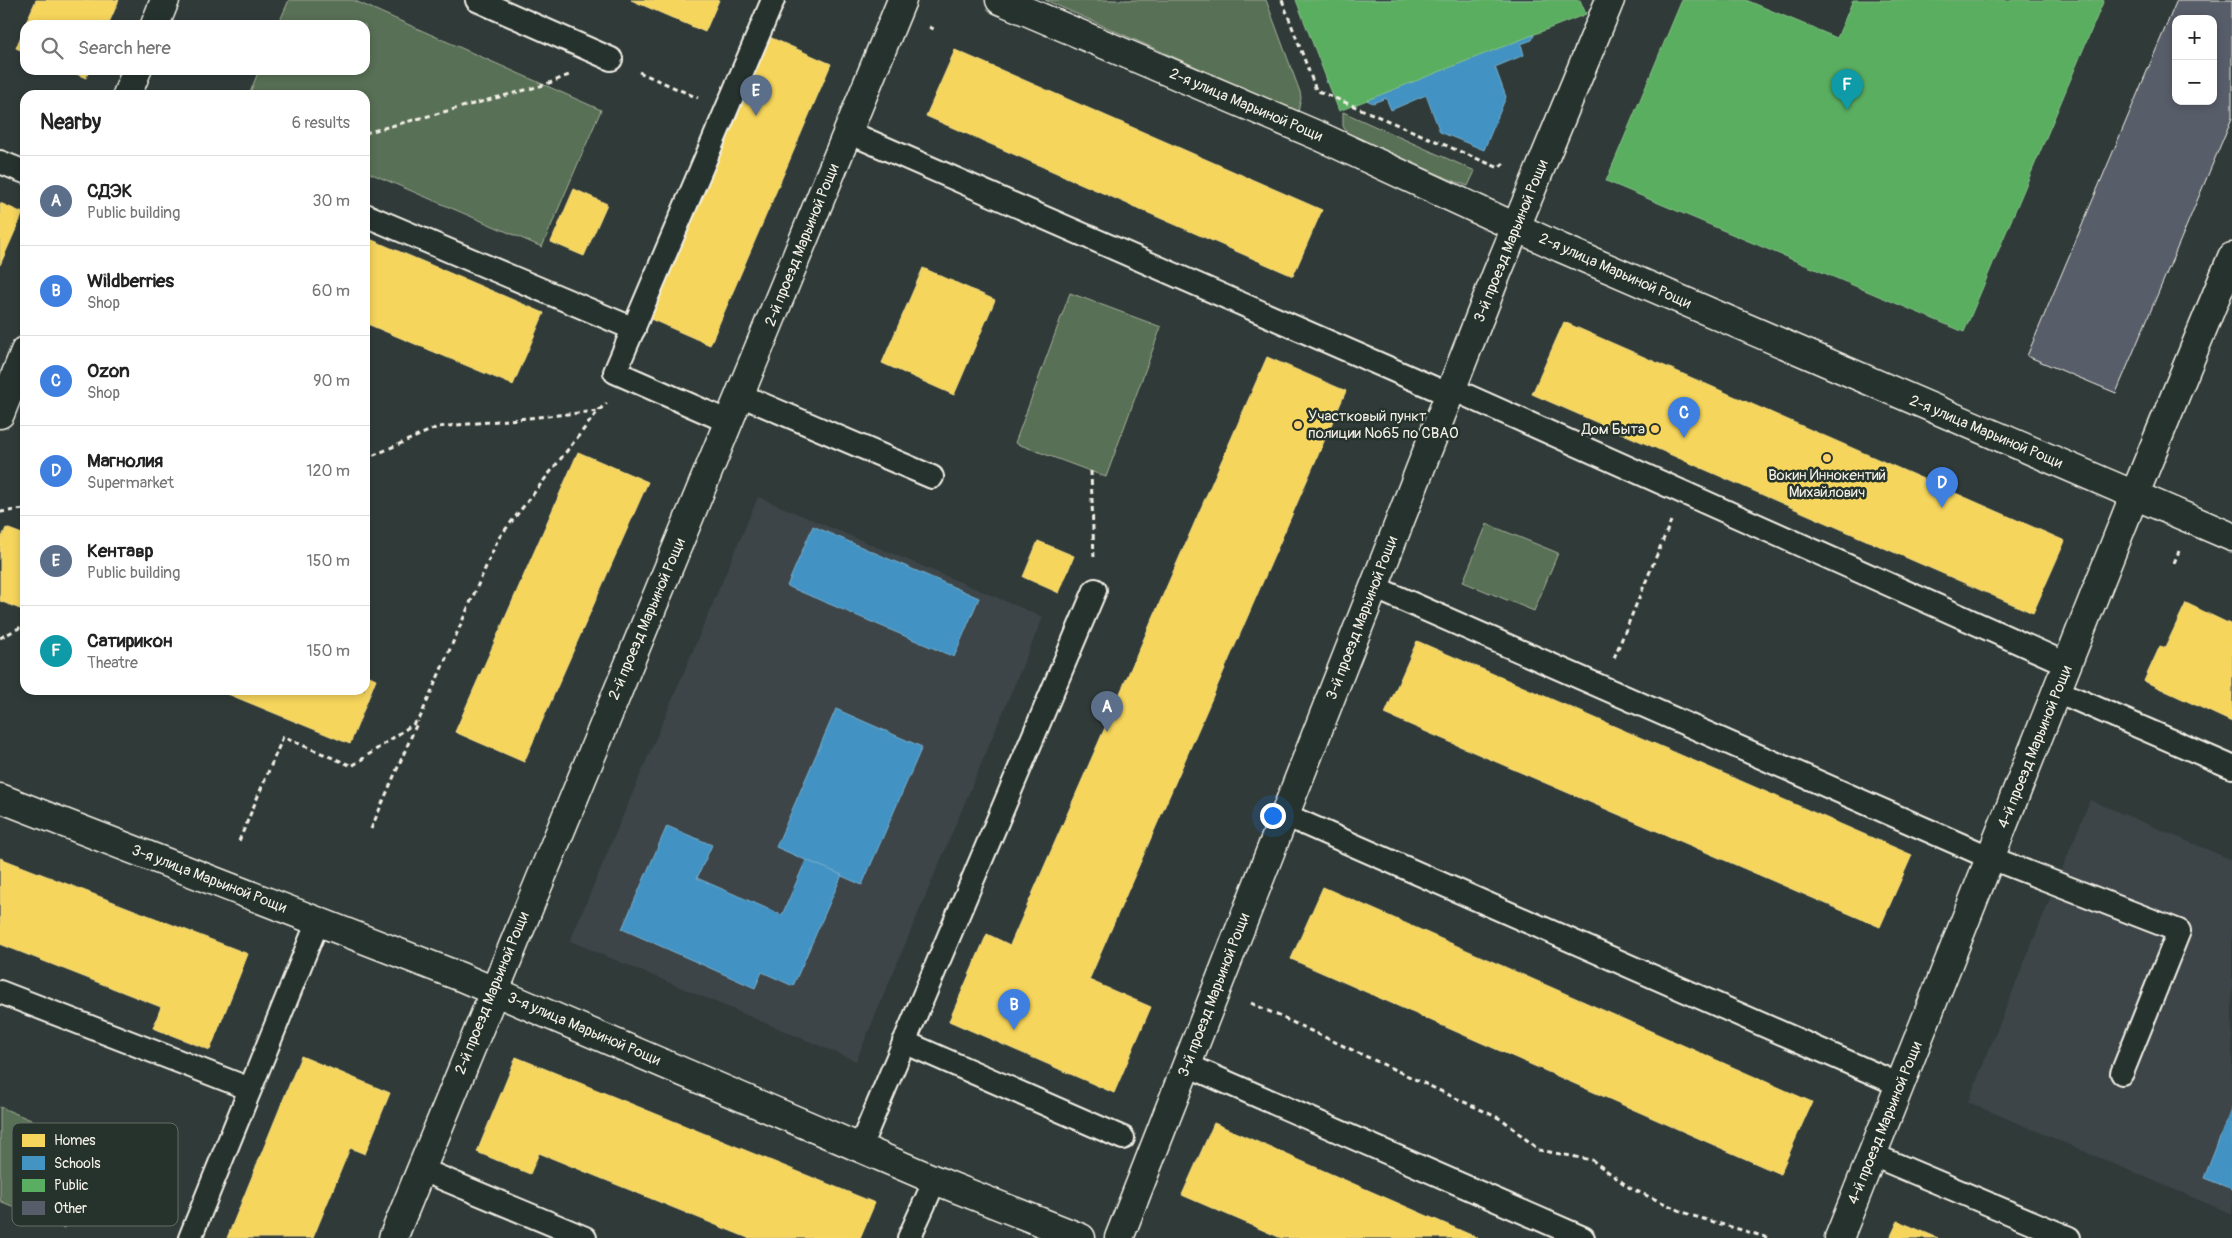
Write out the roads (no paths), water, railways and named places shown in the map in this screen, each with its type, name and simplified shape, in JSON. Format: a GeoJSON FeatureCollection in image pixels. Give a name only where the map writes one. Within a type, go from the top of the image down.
{"type":"FeatureCollection","features":[{"type":"Feature","properties":{"kind":"street"},"geometry":{"type":"LineString","coordinates":[[157,20],[165,0]]}},
{"type":"Feature","properties":{"kind":"street","name":"2-й проезд Марьиной Рощи"},"geometry":{"type":"LineString","coordinates":[[392,1238],[902,0]]}},
{"type":"Feature","properties":{"kind":"street","name":"2-я улица Марьиной Рощи"},"geometry":{"type":"LineString","coordinates":[[1000,0],[1319,136],[1516,228],[2232,537]]}},
{"type":"Feature","properties":{"kind":"street","name":"3-й проезд Марьиной Рощи"},"geometry":{"type":"LineString","coordinates":[[1119,1238],[1516,228],[1610,0]]}},
{"type":"Feature","properties":{"kind":"street"},"geometry":{"type":"LineString","coordinates":[[129,90],[135,75]]}},
{"type":"Feature","properties":{"kind":"street","name":"4-й проезд Марьиной Рощи"},"geometry":{"type":"LineString","coordinates":[[1839,1238],[2134,496],[2232,257]]}},
{"type":"Feature","properties":{"kind":"street"},"geometry":{"type":"LineString","coordinates":[[0,414],[20,364]]}},
{"type":"Feature","properties":{"kind":"street","name":"3-я улица Марьиной Рощи"},"geometry":{"type":"LineString","coordinates":[[0,798],[493,990],[935,1180],[1081,1238]]}},
{"type":"Feature","properties":{"kind":"lane"},"geometry":{"type":"LineString","coordinates":[[477,0],[611,59]]}},
{"type":"Feature","properties":{"kind":"lane"},"geometry":{"type":"LineString","coordinates":[[729,422],[615,372],[773,0]]}},
{"type":"Feature","properties":{"kind":"lane"},"geometry":{"type":"LineString","coordinates":[[848,132],[1683,492],[2067,664]]}},
{"type":"Feature","properties":{"kind":"lane"},"geometry":{"type":"LineString","coordinates":[[0,162],[20,170]]}},
{"type":"Feature","properties":{"kind":"lane"},"geometry":{"type":"LineString","coordinates":[[370,217],[634,329]]}},
{"type":"Feature","properties":{"kind":"lane"},"geometry":{"type":"LineString","coordinates":[[740,395],[932,477]]}},
{"type":"Feature","properties":{"kind":"lane"},"geometry":{"type":"LineString","coordinates":[[1374,587],[1991,858],[2179,931],[2122,1073]]}},
{"type":"Feature","properties":{"kind":"lane"},"geometry":{"type":"LineString","coordinates":[[860,1147],[1095,590]]}},
{"type":"Feature","properties":{"kind":"lane"},"geometry":{"type":"LineString","coordinates":[[2057,691],[2232,766]]}},
{"type":"Feature","properties":{"kind":"lane"},"geometry":{"type":"LineString","coordinates":[[1285,815],[1900,1085]]}},
{"type":"Feature","properties":{"kind":"lane"},"geometry":{"type":"LineString","coordinates":[[190,1238],[318,921]]}},
{"type":"Feature","properties":{"kind":"lane"},"geometry":{"type":"LineString","coordinates":[[0,992],[250,1089]]}},
{"type":"Feature","properties":{"kind":"lane"},"geometry":{"type":"LineString","coordinates":[[904,1042],[1123,1138]]}},
{"type":"Feature","properties":{"kind":"lane"},"geometry":{"type":"LineString","coordinates":[[1187,1065],[1583,1238]]}},
{"type":"Feature","properties":{"kind":"lane"},"geometry":{"type":"LineString","coordinates":[[1873,1155],[2069,1238]]}},
{"type":"Feature","properties":{"kind":"lane"},"geometry":{"type":"LineString","coordinates":[[420,1169],[585,1238]]}},
{"type":"Feature","properties":{"kind":"lane"},"geometry":{"type":"LineString","coordinates":[[909,1238],[935,1180]]}},
{"type":"Feature","properties":{"kind":"place","name":"Сатирикон"},"geometry":{"type":"Point","coordinates":[1847,110]}},
{"type":"Feature","properties":{"kind":"place","name":"Кентавр"},"geometry":{"type":"Point","coordinates":[756,116]}},
{"type":"Feature","properties":{"kind":"place","name":"Участковый пункт полиции №65 по СВАО"},"geometry":{"type":"Point","coordinates":[1298,425]}},
{"type":"Feature","properties":{"kind":"place","name":"Дом Быта"},"geometry":{"type":"Point","coordinates":[1655,429]}},
{"type":"Feature","properties":{"kind":"place","name":"Ozon"},"geometry":{"type":"Point","coordinates":[1684,438]}},
{"type":"Feature","properties":{"kind":"place","name":"Вокин Иннокентий Михайлович"},"geometry":{"type":"Point","coordinates":[1827,458]}},
{"type":"Feature","properties":{"kind":"place","name":"Магнолия"},"geometry":{"type":"Point","coordinates":[1942,508]}},
{"type":"Feature","properties":{"kind":"place","name":"СДЭК"},"geometry":{"type":"Point","coordinates":[1107,732]}},
{"type":"Feature","properties":{"kind":"place","name":"Wildberries"},"geometry":{"type":"Point","coordinates":[1014,1030]}}]}
